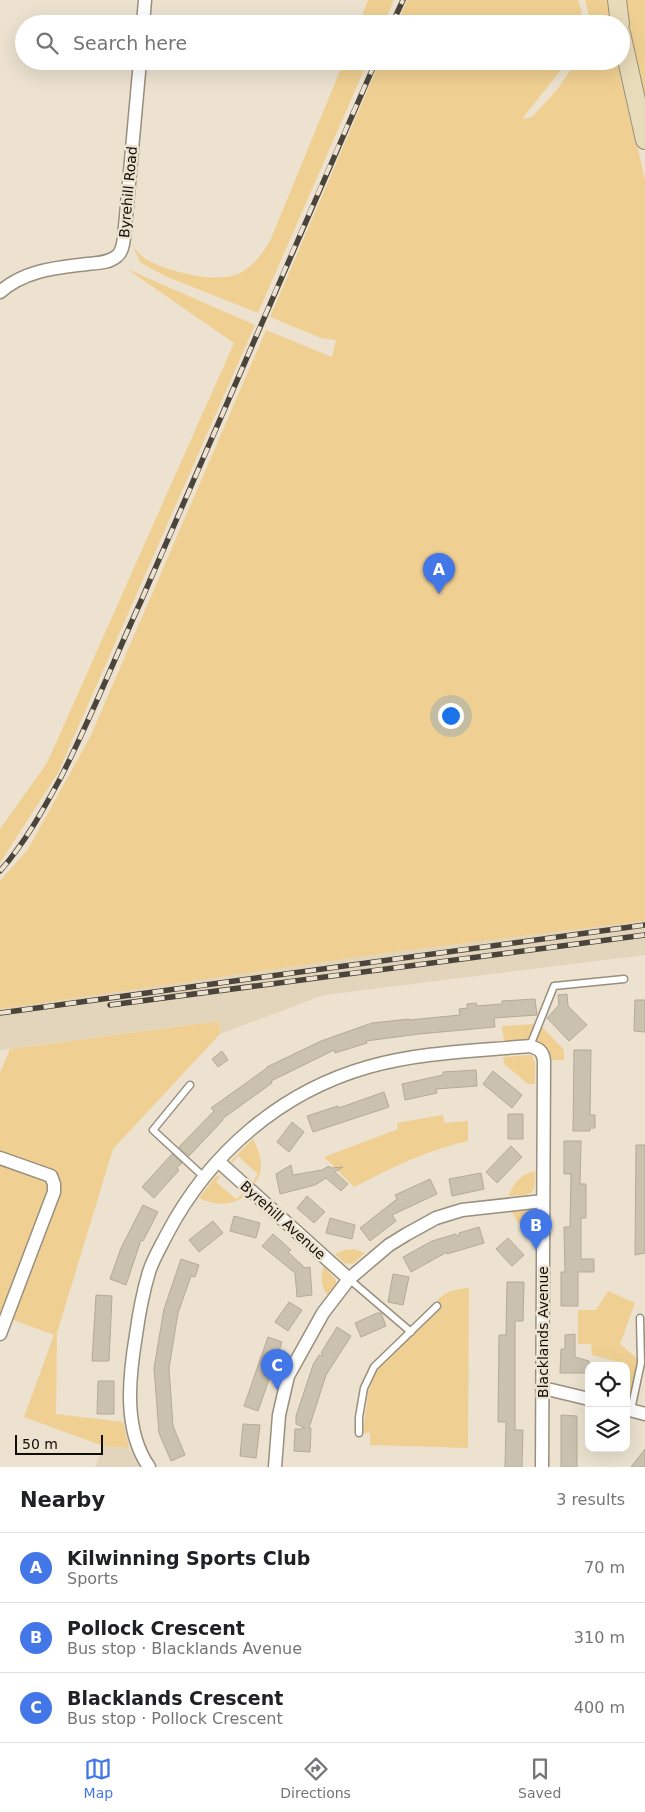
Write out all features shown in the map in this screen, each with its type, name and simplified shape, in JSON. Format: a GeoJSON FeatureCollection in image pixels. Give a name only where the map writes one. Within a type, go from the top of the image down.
{"type":"FeatureCollection","features":[{"type":"Feature","properties":{"kind":"street"},"geometry":{"type":"LineString","coordinates":[[144,15],[146,0]]}},
{"type":"Feature","properties":{"kind":"street"},"geometry":{"type":"LineString","coordinates":[[617,0],[619,15]]}},
{"type":"Feature","properties":{"kind":"street","name":"Byrehill Road"},"geometry":{"type":"LineString","coordinates":[[0,292],[10,283],[34,272],[104,262],[118,256],[124,238],[139,70]]}},
{"type":"Feature","properties":{"kind":"street"},"geometry":{"type":"LineString","coordinates":[[629,70],[645,140]]}},
{"type":"Feature","properties":{"kind":"street"},"geometry":{"type":"LineString","coordinates":[[149,1467],[133,1433],[131,1405],[132,1361],[137,1325],[150,1270],[187,1199],[230,1146],[275,1109],[336,1078],[368,1067],[420,1056],[534,1048]]}},
{"type":"Feature","properties":{"kind":"street","name":"Blacklands Avenue"},"geometry":{"type":"LineString","coordinates":[[534,1048],[542,1052],[544,1061],[542,1467]]}},
{"type":"Feature","properties":{"kind":"street"},"geometry":{"type":"LineString","coordinates":[[0,1158],[51,1176],[54,1192],[0,1334]]}},
{"type":"Feature","properties":{"kind":"street","name":"Byrehill Avenue"},"geometry":{"type":"LineString","coordinates":[[218,1161],[349,1278]]}},
{"type":"Feature","properties":{"kind":"street"},"geometry":{"type":"LineString","coordinates":[[275,1467],[278,1415],[288,1376],[323,1313],[349,1278],[389,1245],[436,1218],[462,1210],[543,1201]]}},
{"type":"Feature","properties":{"kind":"street"},"geometry":{"type":"LineString","coordinates":[[543,1388],[585,1398]]}},
{"type":"Feature","properties":{"kind":"street"},"geometry":{"type":"LineString","coordinates":[[630,1410],[645,1414]]}},
{"type":"Feature","properties":{"kind":"lane"},"geometry":{"type":"LineString","coordinates":[[534,1048],[554,986],[624,979]]}},
{"type":"Feature","properties":{"kind":"lane"},"geometry":{"type":"LineString","coordinates":[[190,1085],[153,1130],[205,1177]]}},
{"type":"Feature","properties":{"kind":"lane"},"geometry":{"type":"LineString","coordinates":[[349,1278],[410,1332]]}},
{"type":"Feature","properties":{"kind":"lane"},"geometry":{"type":"LineString","coordinates":[[359,1433],[362,1401],[368,1376],[374,1367],[438,1306]]}},
{"type":"Feature","properties":{"kind":"lane"},"geometry":{"type":"LineString","coordinates":[[630,1407],[641,1363],[640,1318]]}},
{"type":"Feature","properties":{"kind":"shaded area"},"geometry":{"type":"Polygon","coordinates":[[[368,0],[394,0],[388,15],[362,15],[368,0]]]}},
{"type":"Feature","properties":{"kind":"shaded area"},"geometry":{"type":"Polygon","coordinates":[[[407,0],[578,0],[581,15],[401,15],[407,0]]]}},
{"type":"Feature","properties":{"kind":"shaded area"},"geometry":{"type":"Polygon","coordinates":[[[585,0],[609,0],[610,15],[588,15],[585,0]]]}},
{"type":"Feature","properties":{"kind":"shaded area"},"geometry":{"type":"Polygon","coordinates":[[[625,0],[645,0],[645,105],[630,44],[630,15],[626,15],[625,0]]]}},
{"type":"Feature","properties":{"kind":"shaded area"},"geometry":{"type":"Polygon","coordinates":[[[340,70],[364,70],[258,313],[165,276],[141,263],[133,247],[145,259],[156,264],[192,275],[217,278],[228,277],[243,271],[253,264],[270,241],[340,70]]]}},
{"type":"Feature","properties":{"kind":"shaded area"},"geometry":{"type":"Polygon","coordinates":[[[376,70],[561,70],[522,119],[532,117],[556,91],[571,70],[620,70],[645,180],[645,921],[402,951],[0,1009],[0,881],[28,849],[91,735],[266,330],[332,357],[336,340],[321,338],[270,317],[376,70]]]}},
{"type":"Feature","properties":{"kind":"shaded area"},"geometry":{"type":"Polygon","coordinates":[[[127,269],[255,325],[58,773],[0,863],[0,829],[47,763],[234,343],[127,269]]]}},
{"type":"Feature","properties":{"kind":"shaded area"},"geometry":{"type":"Polygon","coordinates":[[[645,921],[645,955],[324,995],[220,1034],[218,1021],[0,1050],[0,1009],[402,951],[645,921]]]}},
{"type":"Feature","properties":{"kind":"shaded area"},"geometry":{"type":"Polygon","coordinates":[[[219,1021],[220,1034],[113,1149],[57,1333],[56,1414],[123,1422],[129,1448],[103,1446],[24,1417],[54,1335],[11,1319],[58,1191],[53,1173],[0,1151],[0,1073],[10,1049],[219,1021]]]}},
{"type":"Feature","properties":{"kind":"shaded area"},"geometry":{"type":"Polygon","coordinates":[[[534,1024],[528,1041],[504,1041],[502,1026],[534,1024]]]}},
{"type":"Feature","properties":{"kind":"shaded area"},"geometry":{"type":"Polygon","coordinates":[[[541,1026],[564,1050],[564,1060],[551,1060],[546,1048],[535,1043],[541,1026]]]}},
{"type":"Feature","properties":{"kind":"shaded area"},"geometry":{"type":"Polygon","coordinates":[[[530,1055],[535,1063],[535,1084],[528,1084],[504,1064],[503,1057],[530,1055]]]}},
{"type":"Feature","properties":{"kind":"shaded area"},"geometry":{"type":"Polygon","coordinates":[[[443,1115],[444,1123],[468,1121],[468,1141],[424,1154],[354,1187],[324,1157],[398,1129],[397,1123],[443,1115]]]}},
{"type":"Feature","properties":{"kind":"shaded area"},"geometry":{"type":"Polygon","coordinates":[[[253,1139],[261,1161],[260,1172],[255,1183],[253,1181],[258,1174],[238,1156],[232,1163],[231,1161],[253,1139]]]}},
{"type":"Feature","properties":{"kind":"shaded area"},"geometry":{"type":"Polygon","coordinates":[[[0,1162],[46,1179],[49,1191],[0,1318],[0,1162]]]}},
{"type":"Feature","properties":{"kind":"shaded area"},"geometry":{"type":"Polygon","coordinates":[[[535,1171],[534,1186],[531,1193],[509,1196],[518,1180],[526,1174],[535,1171]]]}},
{"type":"Feature","properties":{"kind":"shaded area"},"geometry":{"type":"Polygon","coordinates":[[[221,1175],[216,1182],[236,1199],[242,1194],[244,1196],[239,1200],[222,1204],[199,1198],[215,1177],[221,1175]]]}},
{"type":"Feature","properties":{"kind":"shaded area"},"geometry":{"type":"Polygon","coordinates":[[[529,1210],[535,1214],[535,1232],[527,1230],[521,1225],[512,1212],[529,1210]]]}},
{"type":"Feature","properties":{"kind":"shaded area"},"geometry":{"type":"Polygon","coordinates":[[[353,1249],[365,1253],[353,1264],[344,1263],[335,1254],[344,1250],[353,1249]]]}},
{"type":"Feature","properties":{"kind":"shaded area"},"geometry":{"type":"Polygon","coordinates":[[[324,1266],[336,1280],[336,1284],[327,1295],[322,1281],[324,1266]]]}},
{"type":"Feature","properties":{"kind":"shaded area"},"geometry":{"type":"Polygon","coordinates":[[[469,1288],[468,1448],[370,1445],[370,1433],[363,1433],[368,1393],[376,1369],[442,1306],[437,1300],[444,1294],[452,1291],[469,1288]]]}},
{"type":"Feature","properties":{"kind":"shaded area"},"geometry":{"type":"Polygon","coordinates":[[[608,1291],[635,1303],[620,1344],[635,1357],[639,1364],[632,1396],[630,1396],[630,1362],[620,1362],[592,1355],[591,1344],[578,1344],[578,1310],[596,1310],[608,1291]]]}},
{"type":"Feature","properties":{"kind":"shaded area"},"geometry":{"type":"Polygon","coordinates":[[[103,1446],[129,1448],[139,1467],[95,1467],[103,1446]]]}},
{"type":"Feature","properties":{"kind":"building"},"geometry":{"type":"Polygon","coordinates":[[[567,994],[568,1006],[587,1025],[569,1041],[547,1018],[559,1005],[558,995],[567,994]]]}},
{"type":"Feature","properties":{"kind":"building"},"geometry":{"type":"Polygon","coordinates":[[[535,999],[537,1015],[494,1018],[495,1027],[366,1041],[367,1043],[335,1053],[334,1050],[271,1081],[272,1083],[222,1119],[189,1156],[179,1147],[214,1111],[211,1108],[267,1067],[321,1041],[372,1023],[460,1015],[459,1009],[467,1008],[467,1004],[476,1003],[477,1006],[502,1004],[502,1001],[535,999]]]}},
{"type":"Feature","properties":{"kind":"building"},"geometry":{"type":"Polygon","coordinates":[[[635,1000],[645,1000],[645,1032],[634,1031],[635,1000]]]}},
{"type":"Feature","properties":{"kind":"building"},"geometry":{"type":"Polygon","coordinates":[[[574,1050],[591,1050],[590,1115],[595,1115],[595,1128],[590,1128],[590,1131],[573,1131],[574,1050]]]}},
{"type":"Feature","properties":{"kind":"building"},"geometry":{"type":"Polygon","coordinates":[[[222,1051],[228,1060],[218,1067],[212,1059],[222,1051]]]}},
{"type":"Feature","properties":{"kind":"building"},"geometry":{"type":"Polygon","coordinates":[[[476,1070],[477,1086],[436,1089],[437,1093],[405,1100],[402,1084],[443,1075],[443,1072],[476,1070]]]}},
{"type":"Feature","properties":{"kind":"building"},"geometry":{"type":"Polygon","coordinates":[[[493,1071],[522,1095],[512,1108],[483,1084],[493,1071]]]}},
{"type":"Feature","properties":{"kind":"building"},"geometry":{"type":"Polygon","coordinates":[[[384,1092],[389,1107],[313,1132],[307,1116],[338,1106],[339,1108],[384,1092]]]}},
{"type":"Feature","properties":{"kind":"building"},"geometry":{"type":"Polygon","coordinates":[[[508,1114],[523,1114],[523,1139],[508,1139],[508,1114]]]}},
{"type":"Feature","properties":{"kind":"building"},"geometry":{"type":"Polygon","coordinates":[[[292,1122],[304,1132],[289,1152],[277,1142],[292,1122]]]}},
{"type":"Feature","properties":{"kind":"building"},"geometry":{"type":"Polygon","coordinates":[[[564,1141],[581,1141],[580,1184],[586,1184],[586,1218],[581,1218],[581,1259],[594,1259],[594,1272],[578,1272],[578,1306],[561,1306],[561,1272],[565,1272],[564,1227],[570,1227],[571,1174],[564,1174],[564,1141]]]}},
{"type":"Feature","properties":{"kind":"building"},"geometry":{"type":"Polygon","coordinates":[[[636,1145],[645,1145],[645,1253],[635,1255],[636,1145]]]}},
{"type":"Feature","properties":{"kind":"building"},"geometry":{"type":"Polygon","coordinates":[[[511,1146],[522,1157],[497,1183],[486,1172],[511,1146]]]}},
{"type":"Feature","properties":{"kind":"building"},"geometry":{"type":"Polygon","coordinates":[[[172,1154],[182,1163],[177,1168],[179,1170],[154,1198],[142,1187],[172,1154]]]}},
{"type":"Feature","properties":{"kind":"building"},"geometry":{"type":"Polygon","coordinates":[[[291,1165],[293,1175],[322,1170],[329,1166],[331,1168],[343,1167],[335,1172],[348,1184],[341,1191],[326,1178],[315,1185],[280,1194],[276,1174],[291,1165]]]}},
{"type":"Feature","properties":{"kind":"building"},"geometry":{"type":"Polygon","coordinates":[[[481,1173],[484,1189],[452,1196],[449,1179],[481,1173]]]}},
{"type":"Feature","properties":{"kind":"building"},"geometry":{"type":"Polygon","coordinates":[[[430,1179],[437,1194],[392,1215],[396,1221],[370,1241],[360,1228],[397,1199],[395,1195],[430,1179]]]}},
{"type":"Feature","properties":{"kind":"building"},"geometry":{"type":"Polygon","coordinates":[[[307,1196],[325,1212],[314,1223],[297,1208],[307,1196]]]}},
{"type":"Feature","properties":{"kind":"building"},"geometry":{"type":"Polygon","coordinates":[[[143,1205],[158,1212],[143,1241],[141,1240],[126,1285],[110,1279],[121,1248],[143,1205]]]}},
{"type":"Feature","properties":{"kind":"building"},"geometry":{"type":"Polygon","coordinates":[[[234,1216],[260,1223],[256,1238],[230,1231],[234,1216]]]}},
{"type":"Feature","properties":{"kind":"building"},"geometry":{"type":"Polygon","coordinates":[[[330,1218],[355,1225],[352,1239],[326,1233],[330,1218]]]}},
{"type":"Feature","properties":{"kind":"building"},"geometry":{"type":"Polygon","coordinates":[[[213,1221],[223,1233],[199,1252],[189,1240],[213,1221]]]}},
{"type":"Feature","properties":{"kind":"building"},"geometry":{"type":"Polygon","coordinates":[[[479,1227],[484,1243],[447,1254],[447,1252],[411,1272],[403,1257],[432,1241],[456,1234],[459,1236],[459,1233],[479,1227]]]}},
{"type":"Feature","properties":{"kind":"building"},"geometry":{"type":"Polygon","coordinates":[[[273,1234],[291,1250],[288,1252],[305,1268],[310,1267],[312,1295],[297,1297],[295,1273],[262,1246],[273,1234]]]}},
{"type":"Feature","properties":{"kind":"building"},"geometry":{"type":"Polygon","coordinates":[[[508,1238],[524,1255],[512,1266],[496,1249],[508,1238]]]}},
{"type":"Feature","properties":{"kind":"building"},"geometry":{"type":"Polygon","coordinates":[[[181,1259],[199,1265],[195,1277],[191,1276],[178,1313],[169,1368],[173,1426],[185,1455],[171,1461],[159,1433],[154,1368],[164,1309],[181,1259]]]}},
{"type":"Feature","properties":{"kind":"building"},"geometry":{"type":"Polygon","coordinates":[[[393,1274],[409,1277],[403,1305],[388,1302],[393,1274]]]}},
{"type":"Feature","properties":{"kind":"building"},"geometry":{"type":"Polygon","coordinates":[[[507,1282],[524,1282],[523,1321],[515,1321],[515,1430],[523,1430],[522,1467],[505,1467],[506,1422],[498,1422],[499,1335],[506,1335],[507,1282]]]}},
{"type":"Feature","properties":{"kind":"building"},"geometry":{"type":"Polygon","coordinates":[[[96,1295],[112,1296],[109,1361],[92,1361],[96,1295]]]}},
{"type":"Feature","properties":{"kind":"building"},"geometry":{"type":"Polygon","coordinates":[[[289,1302],[302,1310],[288,1331],[275,1322],[289,1302]]]}},
{"type":"Feature","properties":{"kind":"building"},"geometry":{"type":"Polygon","coordinates":[[[381,1313],[386,1326],[361,1337],[355,1323],[381,1313]]]}},
{"type":"Feature","properties":{"kind":"building"},"geometry":{"type":"Polygon","coordinates":[[[337,1327],[351,1336],[326,1375],[309,1428],[311,1428],[310,1452],[294,1451],[295,1429],[302,1429],[303,1427],[296,1424],[296,1416],[313,1365],[319,1355],[322,1356],[323,1354],[321,1353],[337,1327]]]}},
{"type":"Feature","properties":{"kind":"building"},"geometry":{"type":"Polygon","coordinates":[[[575,1334],[575,1357],[589,1361],[585,1362],[585,1373],[560,1373],[561,1349],[565,1349],[565,1335],[575,1334]]]}},
{"type":"Feature","properties":{"kind":"building"},"geometry":{"type":"Polygon","coordinates":[[[268,1337],[282,1342],[258,1411],[244,1406],[268,1337]]]}},
{"type":"Feature","properties":{"kind":"building"},"geometry":{"type":"Polygon","coordinates":[[[98,1381],[114,1381],[114,1414],[97,1414],[98,1381]]]}},
{"type":"Feature","properties":{"kind":"building"},"geometry":{"type":"Polygon","coordinates":[[[561,1415],[577,1416],[577,1467],[561,1467],[561,1415]]]}},
{"type":"Feature","properties":{"kind":"building"},"geometry":{"type":"Polygon","coordinates":[[[243,1424],[260,1425],[256,1458],[240,1456],[243,1424]]]}},
{"type":"Feature","properties":{"kind":"building"},"geometry":{"type":"Polygon","coordinates":[[[645,1449],[645,1467],[631,1467],[645,1449]]]}},
{"type":"Feature","properties":{"kind":"railway"},"geometry":{"type":"LineString","coordinates":[[396,15],[403,0]]}},
{"type":"Feature","properties":{"kind":"railway"},"geometry":{"type":"LineString","coordinates":[[0,871],[26,838],[61,777],[82,734],[372,70]]}},
{"type":"Feature","properties":{"kind":"railway"},"geometry":{"type":"LineString","coordinates":[[0,1013],[645,925]]}},
{"type":"Feature","properties":{"kind":"railway"},"geometry":{"type":"LineString","coordinates":[[110,1005],[645,935]]}},
{"type":"Feature","properties":{"kind":"place","name":"Kilwinning Sports Club"},"geometry":{"type":"Point","coordinates":[439,594]}},
{"type":"Feature","properties":{"kind":"place","name":"Pollock Crescent"},"geometry":{"type":"Point","coordinates":[536,1250]}},
{"type":"Feature","properties":{"kind":"place","name":"Blacklands Crescent"},"geometry":{"type":"Point","coordinates":[277,1390]}}]}
